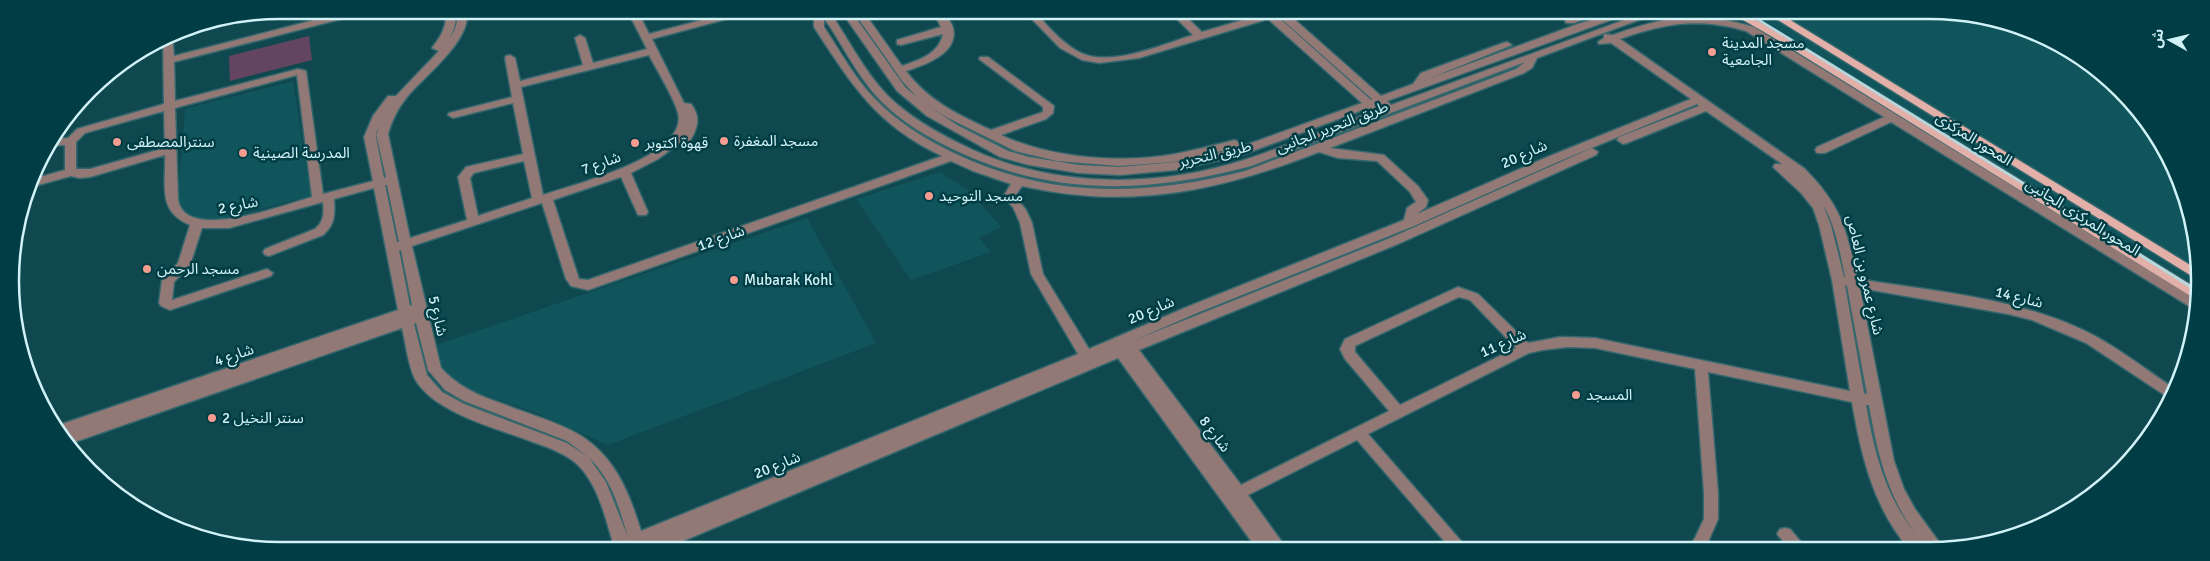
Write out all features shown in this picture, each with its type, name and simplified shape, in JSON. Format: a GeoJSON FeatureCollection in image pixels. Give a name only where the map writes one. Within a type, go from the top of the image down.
{"type":"FeatureCollection","features":[{"type":"Feature","properties":{"kind":"main road","name":"المحور المركزى"},"geometry":{"type":"LineString","coordinates":[[1745,19],[2104,242],[2191,291]]}},
{"type":"Feature","properties":{"kind":"main road","name":"المحور المركزى"},"geometry":{"type":"LineString","coordinates":[[1781,19],[2191,272]]}},
{"type":"Feature","properties":{"kind":"main road"},"geometry":{"type":"LineString","coordinates":[[2053,187],[2064,182]]}},
{"type":"Feature","properties":{"kind":"main road"},"geometry":{"type":"LineString","coordinates":[[2179,264],[2190,258]]}},
{"type":"Feature","properties":{"kind":"street"},"geometry":{"type":"LineString","coordinates":[[169,60],[330,19]]}},
{"type":"Feature","properties":{"kind":"street","name":"شارع 5"},"geometry":{"type":"LineString","coordinates":[[452,19],[451,26],[444,40],[390,100],[373,125],[370,137],[406,244],[420,312],[435,370],[450,386],[469,398],[572,437],[588,447],[604,462],[620,489],[637,542]]}},
{"type":"Feature","properties":{"kind":"street","name":"شارع 5"},"geometry":{"type":"LineString","coordinates":[[462,19],[459,33],[394,106],[384,124],[384,181],[393,248],[406,316],[422,377],[437,396],[459,408],[562,447],[576,456],[591,470],[599,482],[618,542]]}},
{"type":"Feature","properties":{"kind":"street","name":"شارع 7"},"geometry":{"type":"LineString","coordinates":[[393,248],[625,172],[655,158],[671,146],[683,127],[684,114],[636,19]]}},
{"type":"Feature","properties":{"kind":"street"},"geometry":{"type":"LineString","coordinates":[[644,35],[696,19]]}},
{"type":"Feature","properties":{"kind":"street"},"geometry":{"type":"LineString","coordinates":[[644,35],[712,19]]}},
{"type":"Feature","properties":{"kind":"street","name":"طريق التحرير الجانبى"},"geometry":{"type":"LineString","coordinates":[[818,19],[819,27],[867,97],[891,120],[951,157],[976,169],[1018,183],[1091,194],[1172,190],[1247,174],[1312,145],[1520,71],[1528,67],[1532,56]]}},
{"type":"Feature","properties":{"kind":"street","name":"طريق التحرير"},"geometry":{"type":"LineString","coordinates":[[828,19],[870,80],[895,108],[916,125],[972,155],[1020,173],[1097,184],[1156,182],[1232,168],[1312,145],[1386,112],[1532,56],[1636,19]]}},
{"type":"Feature","properties":{"kind":"street","name":"طريق التحرير"},"geometry":{"type":"LineString","coordinates":[[854,19],[865,29],[901,89],[913,101],[931,114],[982,144],[1004,154],[1029,161],[1099,171],[1136,171],[1176,166],[1238,152],[1415,89],[1597,33],[1618,19]]}},
{"type":"Feature","properties":{"kind":"street","name":"طريق التحرير الجانبى"},"geometry":{"type":"LineString","coordinates":[[861,19],[865,29],[900,70],[914,90],[936,107],[989,135],[1019,148],[1057,157],[1139,162],[1173,158],[1246,142],[1314,117],[1337,117]]}},
{"type":"Feature","properties":{"kind":"street"},"geometry":{"type":"LineString","coordinates":[[900,70],[926,61],[937,54],[944,46],[948,37],[948,28],[943,19]]}},
{"type":"Feature","properties":{"kind":"street"},"geometry":{"type":"LineString","coordinates":[[1037,19],[1066,50],[1080,57],[1098,61],[1118,60],[1252,19]]}},
{"type":"Feature","properties":{"kind":"street"},"geometry":{"type":"LineString","coordinates":[[1182,19],[1200,36]]}},
{"type":"Feature","properties":{"kind":"street"},"geometry":{"type":"LineString","coordinates":[[1281,19],[1386,112]]}},
{"type":"Feature","properties":{"kind":"street"},"geometry":{"type":"LineString","coordinates":[[1415,89],[1424,75],[1577,19]]}},
{"type":"Feature","properties":{"kind":"street","name":"المحور المركزى الجانبى"},"geometry":{"type":"LineString","coordinates":[[1597,33],[1679,19]]}},
{"type":"Feature","properties":{"kind":"street","name":"المحور المركزى الجانبى"},"geometry":{"type":"LineString","coordinates":[[1695,19],[1726,22],[1771,35],[1892,117],[2104,242],[2191,302]]}},
{"type":"Feature","properties":{"kind":"street"},"geometry":{"type":"LineString","coordinates":[[901,42],[948,28]]}},
{"type":"Feature","properties":{"kind":"street","name":"شارع عمرو بن العاص"},"geometry":{"type":"LineString","coordinates":[[1597,33],[1699,105],[1795,168],[1820,192],[1832,210],[1839,226],[1852,282],[1883,446],[1897,493],[1909,515],[1931,542]]}},
{"type":"Feature","properties":{"kind":"street"},"geometry":{"type":"LineString","coordinates":[[580,38],[589,67]]}},
{"type":"Feature","properties":{"kind":"street","name":"شارع 2"},"geometry":{"type":"LineString","coordinates":[[168,44],[173,207],[178,214],[197,223],[229,224],[384,181]]}},
{"type":"Feature","properties":{"kind":"street"},"geometry":{"type":"LineString","coordinates":[[515,86],[652,52]]}},
{"type":"Feature","properties":{"kind":"street"},"geometry":{"type":"LineString","coordinates":[[510,58],[529,156],[542,200]]}},
{"type":"Feature","properties":{"kind":"street"},"geometry":{"type":"LineString","coordinates":[[984,59],[1049,106],[1048,113],[1042,117],[989,135]]}},
{"type":"Feature","properties":{"kind":"street"},"geometry":{"type":"LineString","coordinates":[[59,142],[71,141],[82,132],[169,106],[292,73],[302,74],[329,223],[320,232],[269,252]]}},
{"type":"Feature","properties":{"kind":"street"},"geometry":{"type":"LineString","coordinates":[[453,115],[517,99]]}},
{"type":"Feature","properties":{"kind":"street","name":"شارع عمرو بن العاص"},"geometry":{"type":"LineString","coordinates":[[1699,105],[1789,174],[1806,190],[1818,207],[1825,225],[1838,280],[1866,443],[1880,492],[1893,516],[1913,542]]}},
{"type":"Feature","properties":{"kind":"street","name":"شارع 20"},"geometry":{"type":"LineString","coordinates":[[643,542],[1086,356],[1122,346],[1192,310],[1410,223],[1549,161],[1699,105]]}},
{"type":"Feature","properties":{"kind":"street","name":"شارع 20"},"geometry":{"type":"LineString","coordinates":[[663,542],[1122,346],[1199,318],[1394,241],[1556,167],[1699,105]]}},
{"type":"Feature","properties":{"kind":"street"},"geometry":{"type":"LineString","coordinates":[[1821,150],[1892,117]]}},
{"type":"Feature","properties":{"kind":"street"},"geometry":{"type":"LineString","coordinates":[[71,141],[68,167],[71,172]]}},
{"type":"Feature","properties":{"kind":"street"},"geometry":{"type":"LineString","coordinates":[[1312,145],[1338,154],[1380,158],[1414,188],[1422,200],[1422,204],[1410,211],[1410,223]]}},
{"type":"Feature","properties":{"kind":"street"},"geometry":{"type":"LineString","coordinates":[[39,181],[71,172],[79,174],[90,172],[170,150]]}},
{"type":"Feature","properties":{"kind":"street"},"geometry":{"type":"LineString","coordinates":[[473,222],[464,177],[466,173],[470,170],[529,156]]}},
{"type":"Feature","properties":{"kind":"street","name":"شارع 12"},"geometry":{"type":"LineString","coordinates":[[542,200],[572,279],[575,283],[588,285],[951,157]]}},
{"type":"Feature","properties":{"kind":"street"},"geometry":{"type":"LineString","coordinates":[[625,172],[642,212]]}},
{"type":"Feature","properties":{"kind":"street"},"geometry":{"type":"LineString","coordinates":[[1018,183],[1009,196],[1019,206],[1026,219],[1033,262],[1037,274],[1086,356]]}},
{"type":"Feature","properties":{"kind":"street"},"geometry":{"type":"LineString","coordinates":[[197,223],[184,265],[168,280],[165,303],[170,305],[179,303],[267,273]]}},
{"type":"Feature","properties":{"kind":"street","name":"شارع 14"},"geometry":{"type":"LineString","coordinates":[[1838,280],[2035,316],[2090,340],[2167,390]]}},
{"type":"Feature","properties":{"kind":"street"},"geometry":{"type":"LineString","coordinates":[[1398,412],[1350,355],[1347,349],[1350,343],[1458,292],[1474,297],[1525,349]]}},
{"type":"Feature","properties":{"kind":"street","name":"شارع 4"},"geometry":{"type":"LineString","coordinates":[[65,429],[420,312]]}},
{"type":"Feature","properties":{"kind":"street","name":"شارع 4"},"geometry":{"type":"LineString","coordinates":[[71,437],[406,316]]}},
{"type":"Feature","properties":{"kind":"street","name":"شارع 11"},"geometry":{"type":"LineString","coordinates":[[1233,495],[1525,349],[1549,343],[1579,341],[1875,400]]}},
{"type":"Feature","properties":{"kind":"street","name":"شارع 8"},"geometry":{"type":"LineString","coordinates":[[1122,346],[1233,495],[1274,542]]}},
{"type":"Feature","properties":{"kind":"street"},"geometry":{"type":"LineString","coordinates":[[1701,364],[1711,493],[1711,519],[1701,542]]}},
{"type":"Feature","properties":{"kind":"street"},"geometry":{"type":"LineString","coordinates":[[1358,432],[1454,542]]}},
{"type":"Feature","properties":{"kind":"street","name":"شارع 8"},"geometry":{"type":"LineString","coordinates":[[1233,495],[1262,542]]}},
{"type":"Feature","properties":{"kind":"street"},"geometry":{"type":"LineString","coordinates":[[1785,534],[1793,542]]}},
{"type":"Feature","properties":{"kind":"shaded area"},"geometry":{"type":"Polygon","coordinates":[[[1758,19],[1947,19],[1964,21],[1997,28],[2030,39],[2075,63],[2115,95],[2147,135],[2164,165],[2177,196],[2186,229],[2191,263],[2191,283],[1758,19]]]}},
{"type":"Feature","properties":{"kind":"shaded area"},"geometry":{"type":"Polygon","coordinates":[[[309,36],[312,60],[230,81],[229,56],[309,36]]]}},
{"type":"Feature","properties":{"kind":"shaded area","name":"المدرسة الصينية"},"geometry":{"type":"Polygon","coordinates":[[[293,81],[311,196],[219,220],[197,218],[188,215],[182,210],[178,197],[185,109],[293,81]]]}},
{"type":"Feature","properties":{"kind":"shaded area"},"geometry":{"type":"Polygon","coordinates":[[[940,172],[969,191],[1001,227],[979,238],[991,252],[911,280],[856,199],[940,172]]]}},
{"type":"Feature","properties":{"kind":"shaded area","name":"Mubarak Kohl"},"geometry":{"type":"Polygon","coordinates":[[[807,218],[876,343],[608,445],[534,412],[456,385],[438,366],[436,345],[807,218]]]}},
{"type":"Feature","properties":{"kind":"railway"},"geometry":{"type":"LineString","coordinates":[[1757,19],[2131,250]]}},
{"type":"Feature","properties":{"kind":"railway"},"geometry":{"type":"LineString","coordinates":[[2129,248],[2191,287]]}},
{"type":"Feature","properties":{"kind":"place","name":"مسجد المدينة الجامعية"},"geometry":{"type":"Point","coordinates":[1712,52]}},
{"type":"Feature","properties":{"kind":"place","name":"مسجد المغفرة"},"geometry":{"type":"Point","coordinates":[724,141]}},
{"type":"Feature","properties":{"kind":"place","name":"سنترالمصطفى"},"geometry":{"type":"Point","coordinates":[117,142]}},
{"type":"Feature","properties":{"kind":"place","name":"قهوة اكتوبر"},"geometry":{"type":"Point","coordinates":[635,143]}},
{"type":"Feature","properties":{"kind":"place","name":"المدرسة الصينية"},"geometry":{"type":"Point","coordinates":[243,153]}},
{"type":"Feature","properties":{"kind":"place","name":"مسجد التوحيد"},"geometry":{"type":"Point","coordinates":[929,196]}},
{"type":"Feature","properties":{"kind":"place","name":"مسجد الرحمن"},"geometry":{"type":"Point","coordinates":[147,269]}},
{"type":"Feature","properties":{"kind":"place","name":"Mubarak Kohl"},"geometry":{"type":"Point","coordinates":[734,280]}},
{"type":"Feature","properties":{"kind":"place","name":"المسجد"},"geometry":{"type":"Point","coordinates":[1576,395]}},
{"type":"Feature","properties":{"kind":"place","name":"سنتر النخيل 2"},"geometry":{"type":"Point","coordinates":[212,418]}}]}
